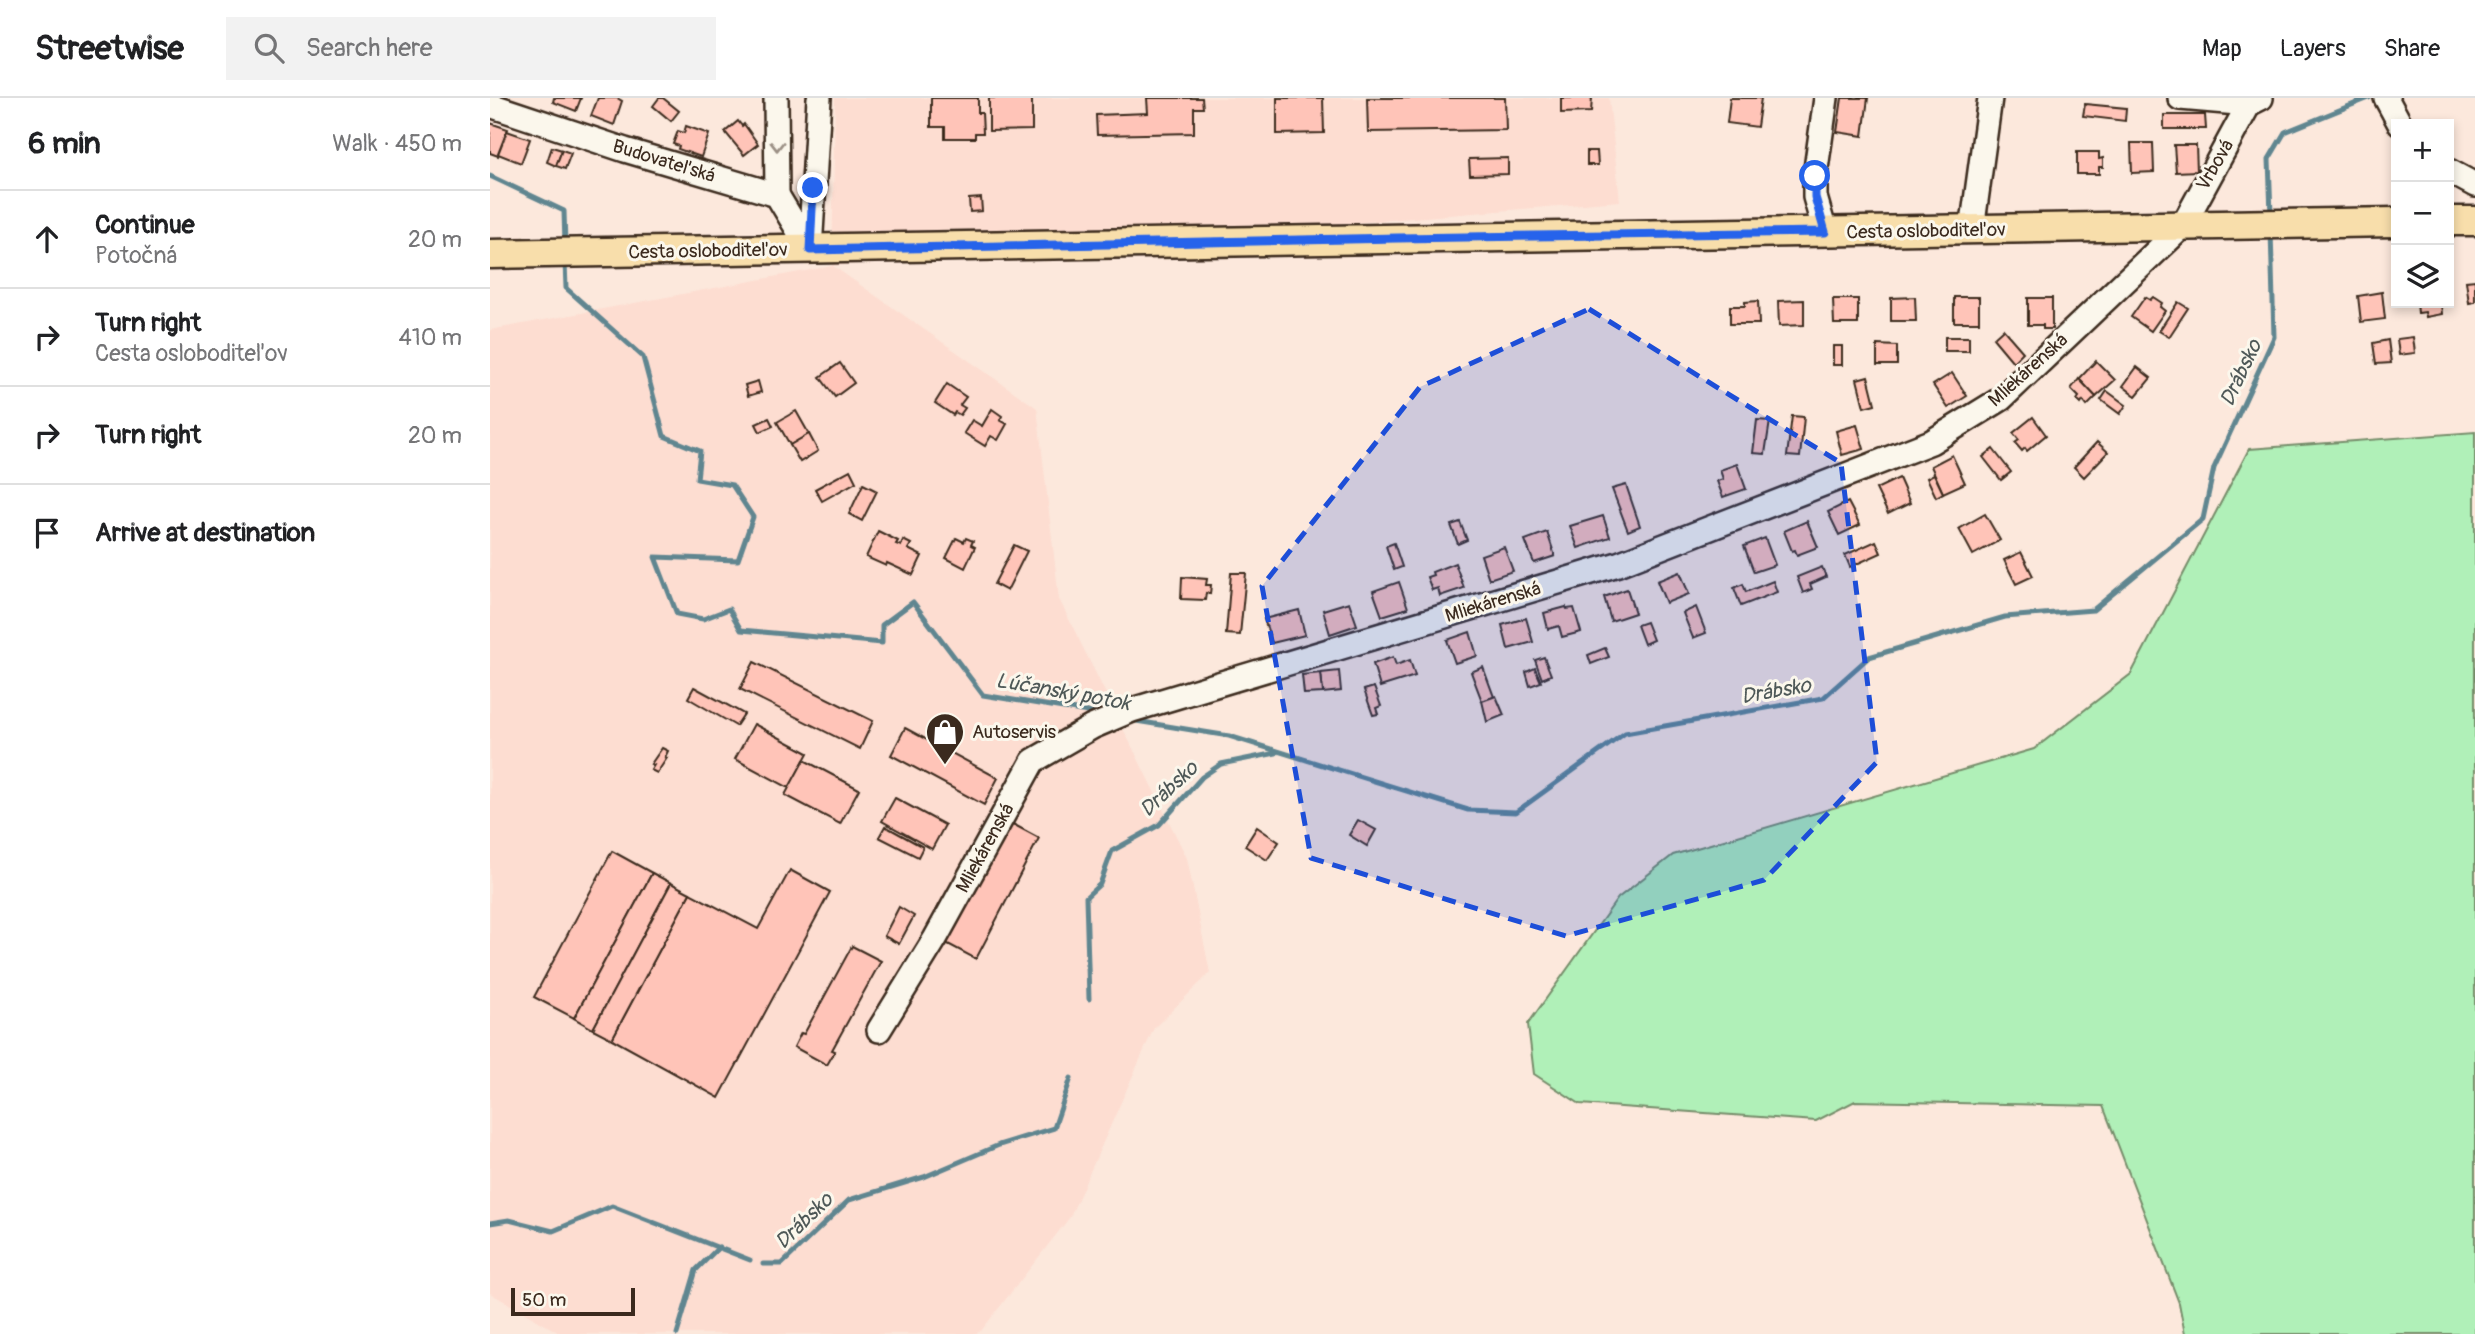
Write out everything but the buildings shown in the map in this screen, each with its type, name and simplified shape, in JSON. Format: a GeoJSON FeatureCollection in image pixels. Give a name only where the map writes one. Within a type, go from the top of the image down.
{"type":"FeatureCollection","features":[{"type":"Feature","properties":{"kind":"main road"},"geometry":{"type":"LineString","coordinates":[[2454,221],[2475,221]]}},
{"type":"Feature","properties":{"kind":"main road","name":"Cesta osloboditeľov"},"geometry":{"type":"LineString","coordinates":[[502,254],[2391,222]]}},
{"type":"Feature","properties":{"kind":"street"},"geometry":{"type":"LineString","coordinates":[[776,98],[777,195],[810,250]]}},
{"type":"Feature","properties":{"kind":"street"},"geometry":{"type":"LineString","coordinates":[[810,250],[819,98]]}},
{"type":"Feature","properties":{"kind":"street"},"geometry":{"type":"LineString","coordinates":[[1825,232],[1815,197],[1815,176],[1826,98]]}},
{"type":"Feature","properties":{"kind":"street"},"geometry":{"type":"LineString","coordinates":[[1972,230],[1990,98]]}},
{"type":"Feature","properties":{"kind":"street","name":"Vrbová"},"geometry":{"type":"LineString","coordinates":[[2180,98],[2255,101],[2182,227]]}},
{"type":"Feature","properties":{"kind":"street","name":"Budovateľská"},"geometry":{"type":"LineString","coordinates":[[490,105],[625,150],[777,195]]}},
{"type":"Feature","properties":{"kind":"street"},"geometry":{"type":"LineString","coordinates":[[2454,174],[2475,185]]}},
{"type":"Feature","properties":{"kind":"street","name":"Mliekárenská"},"geometry":{"type":"LineString","coordinates":[[878,1030],[935,939],[1033,761],[1093,727],[1132,710],[1618,564],[1931,442],[2001,399],[2182,227]]}},
{"type":"Feature","properties":{"kind":"highlighted area"},"geometry":{"type":"Polygon","coordinates":[[[1589,309],[1841,463],[1877,762],[1764,880],[1566,936],[1311,858],[1262,586],[1420,387],[1589,309]]]}},
{"type":"Feature","properties":{"kind":"shaded area"},"geometry":{"type":"Polygon","coordinates":[[[835,98],[1609,98],[1620,201],[833,266],[1037,408],[1059,599],[1187,858],[1210,973],[1154,1028],[1070,1217],[981,1331],[974,1334],[561,1334],[490,1293],[490,330],[832,266],[835,98]]]}},
{"type":"Feature","properties":{"kind":"green space"},"geometry":{"type":"Polygon","coordinates":[[[2475,432],[2475,1334],[2185,1334],[2179,1303],[2103,1106],[1855,1101],[1816,1121],[1580,1104],[1534,1074],[1528,1024],[1618,898],[1673,855],[2034,749],[2131,674],[2249,449],[2475,432]]]}},
{"type":"Feature","properties":{"kind":"waterway","name":"Drábsko"},"geometry":{"type":"LineString","coordinates":[[2271,215],[2269,159],[2285,132],[2369,98]]}},
{"type":"Feature","properties":{"kind":"waterway","name":"Lúčanský potok"},"geometry":{"type":"LineString","coordinates":[[490,176],[564,211],[565,245]]}},
{"type":"Feature","properties":{"kind":"waterway","name":"Drábsko"},"geometry":{"type":"LineString","coordinates":[[1130,720],[1229,736],[1468,810],[1516,812],[1625,733],[1823,698],[1869,657],[2005,617],[2093,610],[2203,519],[2214,468],[2274,337],[2271,231]]}},
{"type":"Feature","properties":{"kind":"waterway","name":"Lúčanský potok"},"geometry":{"type":"LineString","coordinates":[[565,262],[566,288],[643,357],[664,436],[700,451],[697,479],[732,485],[753,517],[738,560],[655,557],[677,614],[703,619],[729,609],[741,630],[882,643],[882,625],[913,602],[983,695],[1100,714]]}},
{"type":"Feature","properties":{"kind":"waterway","name":"Drábsko"},"geometry":{"type":"LineString","coordinates":[[1089,999],[1086,897],[1100,884],[1112,851],[1159,825],[1202,777],[1221,764],[1276,753]]}},
{"type":"Feature","properties":{"kind":"waterway","name":"Drábsko"},"geometry":{"type":"LineString","coordinates":[[763,1264],[782,1264],[849,1200],[924,1177],[999,1145],[1054,1128],[1071,1078]]}},
{"type":"Feature","properties":{"kind":"waterway","name":"Drábsko"},"geometry":{"type":"LineString","coordinates":[[490,1223],[509,1220],[553,1231],[612,1206],[750,1260]]}},
{"type":"Feature","properties":{"kind":"waterway"},"geometry":{"type":"LineString","coordinates":[[677,1334],[696,1270],[719,1247]]}},
{"type":"Feature","properties":{"kind":"place","name":"Autoservis"},"geometry":{"type":"Point","coordinates":[945,766]}},
{"type":"Feature","properties":{"kind":"route"},"geometry":{"type":"LineString","coordinates":[[813,188],[810,250],[1825,232],[1815,197],[1815,176]]}}]}
